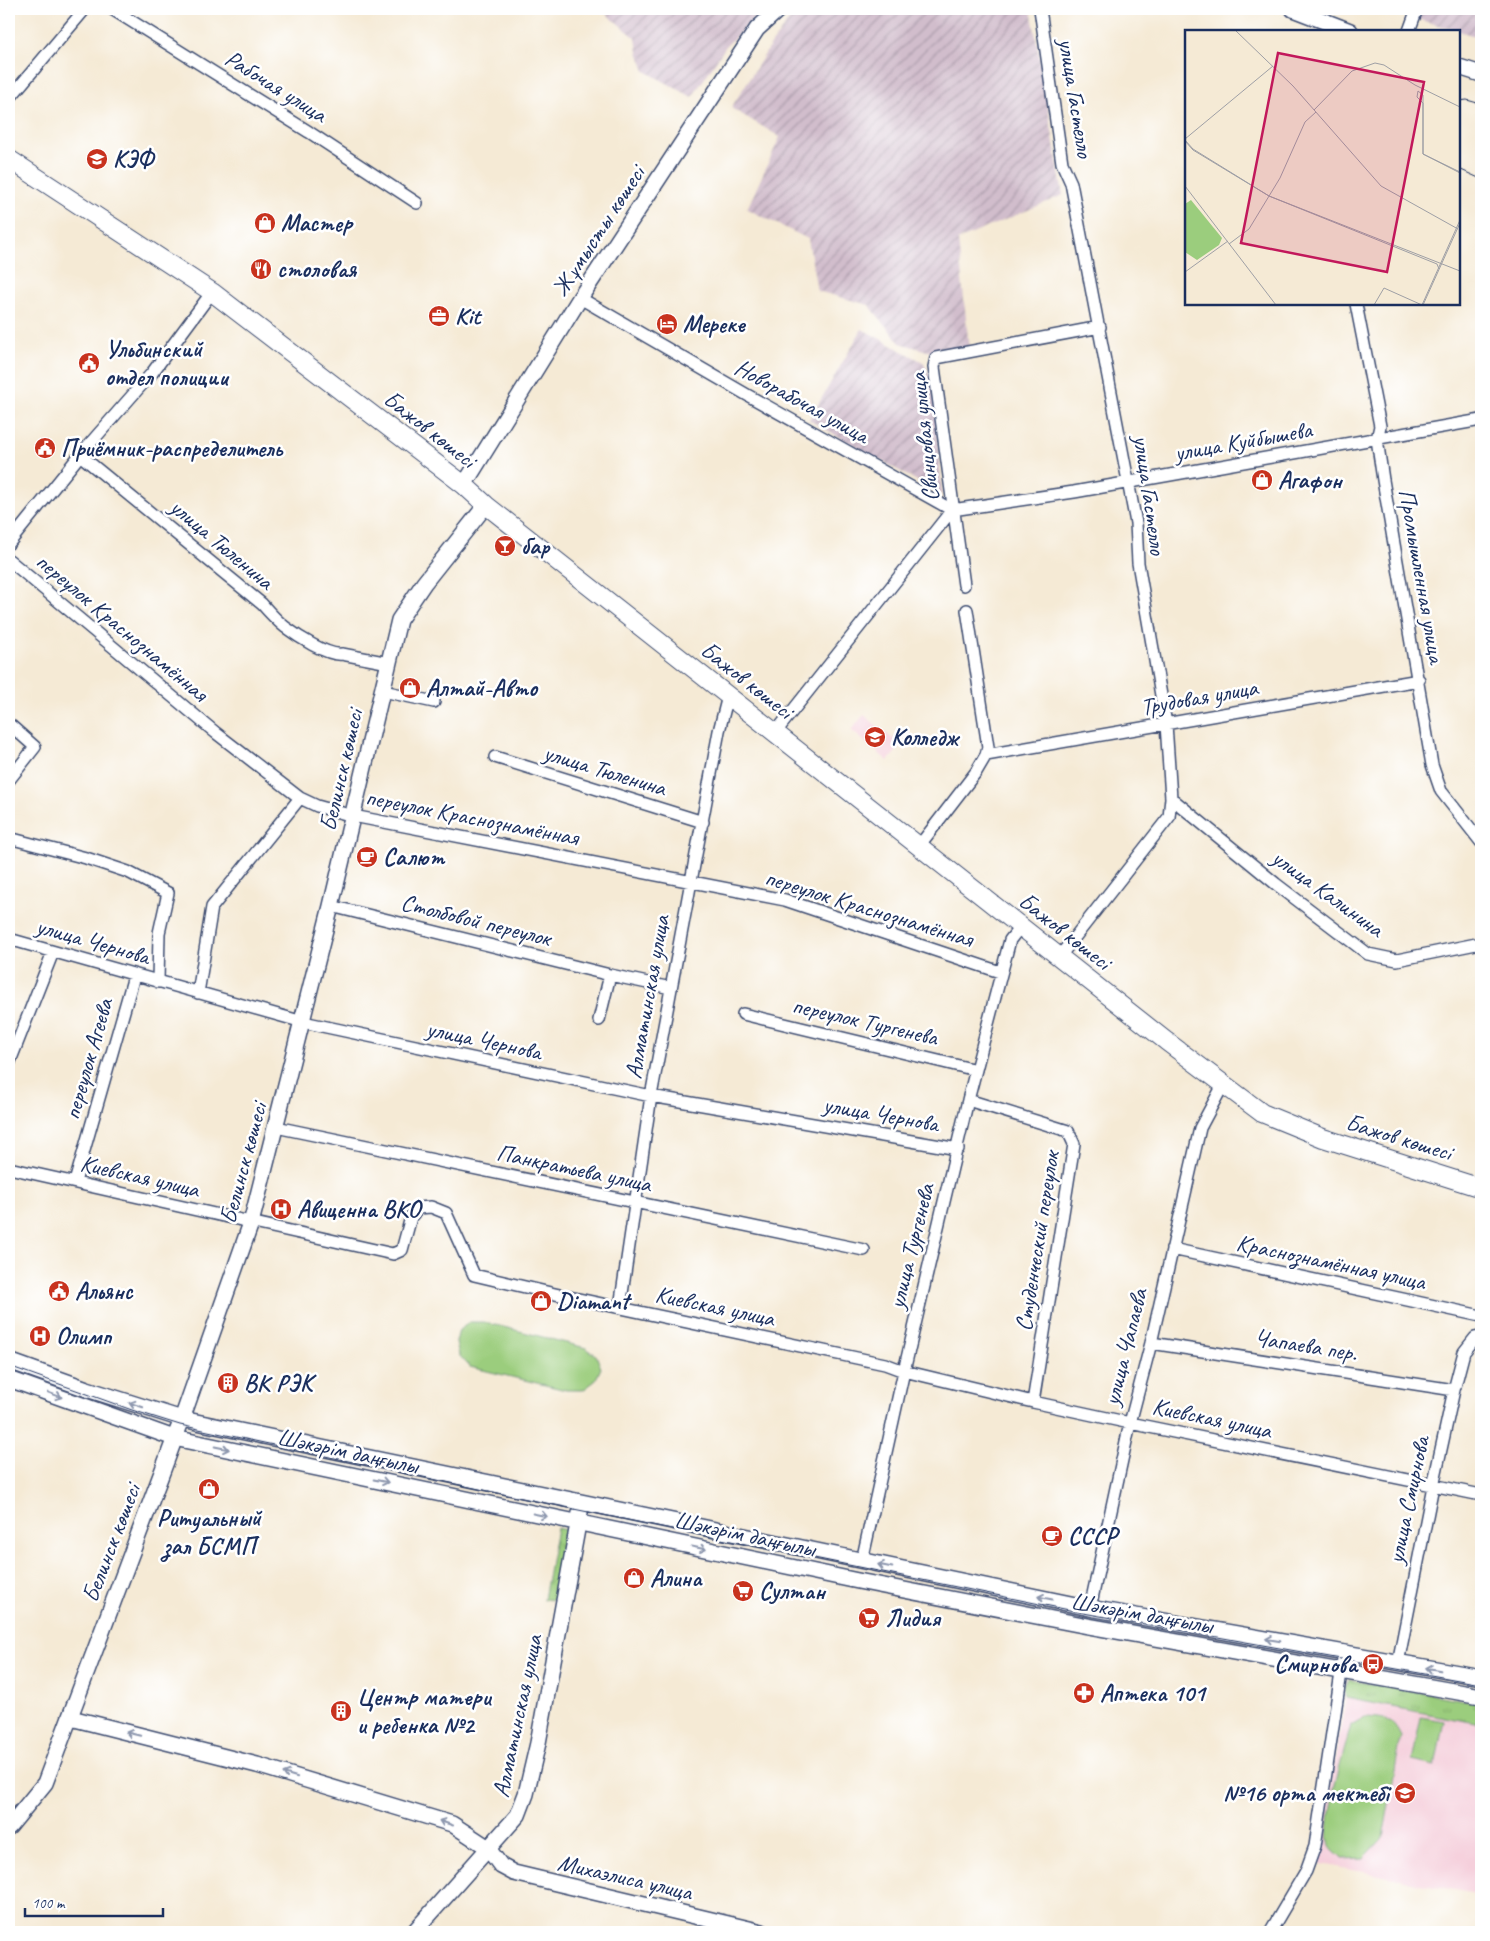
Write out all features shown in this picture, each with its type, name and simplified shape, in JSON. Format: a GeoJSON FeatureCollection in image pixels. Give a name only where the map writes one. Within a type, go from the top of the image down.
{"type":"FeatureCollection","features":[{"type":"Feature","properties":{"kind":"main road","name":"Жұмысты көшесі"},"geometry":{"type":"LineString","coordinates":[[464,485],[580,298],[758,29],[779,9]]}},
{"type":"Feature","properties":{"kind":"main road"},"geometry":{"type":"LineString","coordinates":[[1293,9],[1347,30]]}},
{"type":"Feature","properties":{"kind":"main road"},"geometry":{"type":"LineString","coordinates":[[1460,67],[1481,74]]}},
{"type":"Feature","properties":{"kind":"main road","name":"Бажов көшесі"},"geometry":{"type":"LineString","coordinates":[[9,158],[212,292],[464,485],[1020,927],[1060,956],[1223,1085],[1262,1113],[1303,1131],[1481,1188]]}},
{"type":"Feature","properties":{"kind":"main road","name":"Белинск көшесі"},"geometry":{"type":"LineString","coordinates":[[9,1827],[45,1783],[182,1420],[251,1224],[303,1022],[399,620],[424,583],[486,504]]}},
{"type":"Feature","properties":{"kind":"main road","name":"Шәкәрім даңғылы"},"geometry":{"type":"LineString","coordinates":[[9,1361],[182,1420],[1090,1608],[1481,1677]]}},
{"type":"Feature","properties":{"kind":"main road","name":"Шәкәрім даңғылы"},"geometry":{"type":"LineString","coordinates":[[9,1379],[174,1438],[858,1581],[1088,1626],[1481,1696]]}},
{"type":"Feature","properties":{"kind":"main road","name":"Алматинская улица"},"geometry":{"type":"LineString","coordinates":[[414,1932],[487,1847],[518,1816],[526,1794],[538,1743],[582,1503]]}},
{"type":"Feature","properties":{"kind":"main road","name":"улица Тургенева"},"geometry":{"type":"LineString","coordinates":[[858,1581],[862,1561]]}},
{"type":"Feature","properties":{"kind":"main road","name":"улица Чапаева"},"geometry":{"type":"LineString","coordinates":[[1088,1626],[1090,1608]]}},
{"type":"Feature","properties":{"kind":"main road","name":"улица Смирнова"},"geometry":{"type":"LineString","coordinates":[[1394,1680],[1398,1663]]}},
{"type":"Feature","properties":{"kind":"main road","name":"Михаэлиса улица"},"geometry":{"type":"LineString","coordinates":[[71,1718],[257,1765],[452,1824],[487,1847],[501,1866],[514,1874],[762,1932]]}},
{"type":"Feature","properties":{"kind":"street"},"geometry":{"type":"LineString","coordinates":[[9,100],[85,9]]}},
{"type":"Feature","properties":{"kind":"street","name":"Рабочая улица"},"geometry":{"type":"LineString","coordinates":[[112,9],[292,121],[417,203]]}},
{"type":"Feature","properties":{"kind":"street","name":"улица Гастелло"},"geometry":{"type":"LineString","coordinates":[[1040,9],[1062,163],[1071,183],[1136,523],[1138,563],[1166,724],[1171,798],[1169,816],[1060,956]]}},
{"type":"Feature","properties":{"kind":"street"},"geometry":{"type":"LineString","coordinates":[[1409,30],[1417,9]]}},
{"type":"Feature","properties":{"kind":"street"},"geometry":{"type":"LineString","coordinates":[[9,543],[80,455],[152,373],[212,292]]}},
{"type":"Feature","properties":{"kind":"street","name":"Новорабочая улица"},"geometry":{"type":"LineString","coordinates":[[580,298],[952,510]]}},
{"type":"Feature","properties":{"kind":"street","name":"Промышленная улица"},"geometry":{"type":"LineString","coordinates":[[1356,305],[1380,426],[1377,439],[1432,766],[1441,791],[1481,842]]}},
{"type":"Feature","properties":{"kind":"street","name":"Свинцовая улица"},"geometry":{"type":"LineString","coordinates":[[964,585],[952,510],[934,366],[936,358],[1100,327]]}},
{"type":"Feature","properties":{"kind":"street","name":"улица Куйбышева"},"geometry":{"type":"LineString","coordinates":[[952,510],[1074,492],[1481,420]]}},
{"type":"Feature","properties":{"kind":"street","name":"улица Тюленина"},"geometry":{"type":"LineString","coordinates":[[80,455],[262,604],[284,627],[309,643],[336,654],[389,663]]}},
{"type":"Feature","properties":{"kind":"street"},"geometry":{"type":"LineString","coordinates":[[775,732],[952,510]]}},
{"type":"Feature","properties":{"kind":"street","name":"переулок Краснознамённая"},"geometry":{"type":"LineString","coordinates":[[9,560],[216,732],[300,798],[317,806],[353,816],[785,900],[1000,972]]}},
{"type":"Feature","properties":{"kind":"street"},"geometry":{"type":"LineString","coordinates":[[919,846],[976,772],[986,755],[988,747],[967,610]]}},
{"type":"Feature","properties":{"kind":"street","name":"Трудовая улица"},"geometry":{"type":"LineString","coordinates":[[986,755],[1419,680]]}},
{"type":"Feature","properties":{"kind":"street"},"geometry":{"type":"LineString","coordinates":[[383,690],[434,702]]}},
{"type":"Feature","properties":{"kind":"street","name":"Алматинская улица"},"geometry":{"type":"LineString","coordinates":[[620,1307],[651,1096],[719,731],[728,696]]}},
{"type":"Feature","properties":{"kind":"street"},"geometry":{"type":"LineString","coordinates":[[9,724],[35,747],[9,780]]}},
{"type":"Feature","properties":{"kind":"street","name":"улица Тюленина"},"geometry":{"type":"LineString","coordinates":[[495,757],[702,822]]}},
{"type":"Feature","properties":{"kind":"street"},"geometry":{"type":"LineString","coordinates":[[198,993],[212,907],[300,798]]}},
{"type":"Feature","properties":{"kind":"street","name":"улица Калинина"},"geometry":{"type":"LineString","coordinates":[[1171,798],[1276,884],[1368,954],[1398,960],[1481,943]]}},
{"type":"Feature","properties":{"kind":"street"},"geometry":{"type":"LineString","coordinates":[[9,838],[86,858],[128,872],[168,893],[160,933],[158,982]]}},
{"type":"Feature","properties":{"kind":"street","name":"Столбовой переулок"},"geometry":{"type":"LineString","coordinates":[[331,906],[610,975],[672,988]]}},
{"type":"Feature","properties":{"kind":"street","name":"улица Тургенева"},"geometry":{"type":"LineString","coordinates":[[862,1561],[904,1371],[958,1149],[968,1100],[1000,972],[1010,940],[1020,927]]}},
{"type":"Feature","properties":{"kind":"street","name":"улица Чернова"},"geometry":{"type":"LineString","coordinates":[[9,939],[134,976],[303,1022],[651,1096],[958,1149]]}},
{"type":"Feature","properties":{"kind":"street"},"geometry":{"type":"LineString","coordinates":[[9,1064],[53,952]]}},
{"type":"Feature","properties":{"kind":"street"},"geometry":{"type":"LineString","coordinates":[[598,1020],[610,975]]}},
{"type":"Feature","properties":{"kind":"street","name":"переулок Агеева"},"geometry":{"type":"LineString","coordinates":[[75,1182],[134,976]]}},
{"type":"Feature","properties":{"kind":"street","name":"переулок Тургенева"},"geometry":{"type":"LineString","coordinates":[[743,1014],[976,1070]]}},
{"type":"Feature","properties":{"kind":"street","name":"улица Чапаева"},"geometry":{"type":"LineString","coordinates":[[1090,1608],[1130,1423],[1151,1343],[1200,1128],[1223,1085]]}},
{"type":"Feature","properties":{"kind":"street","name":"Студенческий переулок"},"geometry":{"type":"LineString","coordinates":[[968,1100],[1068,1131],[1074,1144],[1033,1402]]}},
{"type":"Feature","properties":{"kind":"street","name":"Панкратьева улица"},"geometry":{"type":"LineString","coordinates":[[276,1127],[864,1250]]}},
{"type":"Feature","properties":{"kind":"street","name":"Киевская улица"},"geometry":{"type":"LineString","coordinates":[[9,1168],[251,1224],[393,1254],[402,1250],[411,1217],[418,1208],[431,1207],[446,1213],[474,1275],[885,1364],[904,1371],[1033,1402],[1481,1495]]}},
{"type":"Feature","properties":{"kind":"street","name":"Краснознамённая улица"},"geometry":{"type":"LineString","coordinates":[[1172,1249],[1481,1316]]}},
{"type":"Feature","properties":{"kind":"street","name":"улица Смирнова"},"geometry":{"type":"LineString","coordinates":[[1398,1663],[1454,1390],[1464,1352],[1475,1338],[1481,1336]]}},
{"type":"Feature","properties":{"kind":"street","name":"Чапаева пер."},"geometry":{"type":"LineString","coordinates":[[1151,1343],[1454,1390]]}},
{"type":"Feature","properties":{"kind":"street"},"geometry":{"type":"LineString","coordinates":[[1270,1932],[1306,1871],[1315,1846],[1344,1653]]}},
{"type":"Feature","properties":{"kind":"shaded area"},"geometry":{"type":"Polygon","coordinates":[[[600,9],[763,9],[726,46],[692,97],[645,71],[638,52],[636,38],[600,9]]]}},
{"type":"Feature","properties":{"kind":"shaded area"},"geometry":{"type":"Polygon","coordinates":[[[797,9],[1031,9],[1063,195],[958,240],[969,348],[941,355],[900,343],[869,305],[817,291],[808,239],[747,209],[780,137],[731,108],[770,46],[797,9]]]}},
{"type":"Feature","properties":{"kind":"shaded area"},"geometry":{"type":"Polygon","coordinates":[[[1381,9],[1481,9],[1481,38],[1381,9]]]}},
{"type":"Feature","properties":{"kind":"shaded area"},"geometry":{"type":"Polygon","coordinates":[[[862,329],[923,362],[931,378],[935,403],[942,495],[809,420],[862,329]]]}},
{"type":"Feature","properties":{"kind":"shaded area","name":"Колледж"},"geometry":{"type":"Polygon","coordinates":[[[864,715],[893,739],[897,735],[905,741],[888,761],[851,730],[864,715]]]}},
{"type":"Feature","properties":{"kind":"shaded area","name":"№16 орта мектебі"},"geometry":{"type":"Polygon","coordinates":[[[1346,1698],[1481,1724],[1481,1895],[1317,1863],[1346,1698]]]}},
{"type":"Feature","properties":{"kind":"green space"},"geometry":{"type":"Polygon","coordinates":[[[470,1322],[484,1322],[586,1348],[596,1355],[601,1368],[595,1381],[583,1390],[566,1390],[470,1367],[459,1355],[456,1342],[459,1330],[470,1322]]]}},
{"type":"Feature","properties":{"kind":"green space"},"geometry":{"type":"Polygon","coordinates":[[[557,1528],[566,1530],[554,1600],[544,1599],[557,1528]]]}},
{"type":"Feature","properties":{"kind":"green space"},"geometry":{"type":"Polygon","coordinates":[[[1349,1680],[1481,1703],[1481,1724],[1346,1698],[1344,1691],[1349,1680]]]}},
{"type":"Feature","properties":{"kind":"green space"},"geometry":{"type":"Polygon","coordinates":[[[1365,1717],[1387,1720],[1394,1726],[1401,1737],[1383,1838],[1364,1858],[1342,1859],[1331,1848],[1328,1837],[1331,1806],[1351,1725],[1365,1717]]]}},
{"type":"Feature","properties":{"kind":"green space"},"geometry":{"type":"Polygon","coordinates":[[[1421,1717],[1444,1721],[1435,1766],[1412,1761],[1421,1717]]]}},
{"type":"Feature","properties":{"kind":"tram line"},"geometry":{"type":"LineString","coordinates":[[1460,101],[1467,100],[1481,104]]}},
{"type":"Feature","properties":{"kind":"tram line"},"geometry":{"type":"LineString","coordinates":[[1460,169],[1481,179]]}},
{"type":"Feature","properties":{"kind":"tram line"},"geometry":{"type":"LineString","coordinates":[[9,1366],[180,1425],[554,1505],[1089,1614],[1481,1684]]}},
{"type":"Feature","properties":{"kind":"place","name":"КЭФ"},"geometry":{"type":"Point","coordinates":[97,159]}},
{"type":"Feature","properties":{"kind":"place","name":"Мастер"},"geometry":{"type":"Point","coordinates":[265,223]}},
{"type":"Feature","properties":{"kind":"place","name":"столовая"},"geometry":{"type":"Point","coordinates":[261,269]}},
{"type":"Feature","properties":{"kind":"place","name":"Kit"},"geometry":{"type":"Point","coordinates":[439,316]}},
{"type":"Feature","properties":{"kind":"place","name":"Мереке"},"geometry":{"type":"Point","coordinates":[667,324]}},
{"type":"Feature","properties":{"kind":"place","name":"Ульбинский отдел полиции"},"geometry":{"type":"Point","coordinates":[89,363]}},
{"type":"Feature","properties":{"kind":"place","name":"Приёмник-распределитель"},"geometry":{"type":"Point","coordinates":[45,448]}},
{"type":"Feature","properties":{"kind":"place","name":"Агафон"},"geometry":{"type":"Point","coordinates":[1262,480]}},
{"type":"Feature","properties":{"kind":"place","name":"бар"},"geometry":{"type":"Point","coordinates":[505,546]}},
{"type":"Feature","properties":{"kind":"place","name":"Алтай-Авто"},"geometry":{"type":"Point","coordinates":[410,688]}},
{"type":"Feature","properties":{"kind":"place","name":"Колледж"},"geometry":{"type":"Point","coordinates":[875,737]}},
{"type":"Feature","properties":{"kind":"place","name":"Салют"},"geometry":{"type":"Point","coordinates":[367,857]}},
{"type":"Feature","properties":{"kind":"place","name":"Авиценна ВКО"},"geometry":{"type":"Point","coordinates":[281,1209]}},
{"type":"Feature","properties":{"kind":"place","name":"Альянс"},"geometry":{"type":"Point","coordinates":[59,1291]}},
{"type":"Feature","properties":{"kind":"place","name":"Diamant"},"geometry":{"type":"Point","coordinates":[541,1301]}},
{"type":"Feature","properties":{"kind":"place","name":"Олимп"},"geometry":{"type":"Point","coordinates":[40,1336]}},
{"type":"Feature","properties":{"kind":"place","name":"ВК РЭК"},"geometry":{"type":"Point","coordinates":[228,1383]}},
{"type":"Feature","properties":{"kind":"place","name":"Ритуальный зал БСМП"},"geometry":{"type":"Point","coordinates":[209,1489]}},
{"type":"Feature","properties":{"kind":"place","name":"СССР"},"geometry":{"type":"Point","coordinates":[1052,1536]}},
{"type":"Feature","properties":{"kind":"place","name":"Алина"},"geometry":{"type":"Point","coordinates":[634,1578]}},
{"type":"Feature","properties":{"kind":"place","name":"Султан"},"geometry":{"type":"Point","coordinates":[743,1591]}},
{"type":"Feature","properties":{"kind":"place","name":"Лидия"},"geometry":{"type":"Point","coordinates":[869,1618]}},
{"type":"Feature","properties":{"kind":"place","name":"Смирнова"},"geometry":{"type":"Point","coordinates":[1373,1664]}},
{"type":"Feature","properties":{"kind":"place","name":"Аптека 101"},"geometry":{"type":"Point","coordinates":[1084,1693]}},
{"type":"Feature","properties":{"kind":"place","name":"Центр матери и ребенка №2"},"geometry":{"type":"Point","coordinates":[341,1711]}},
{"type":"Feature","properties":{"kind":"place","name":"№16 орта мектебі"},"geometry":{"type":"Point","coordinates":[1405,1793]}}]}
